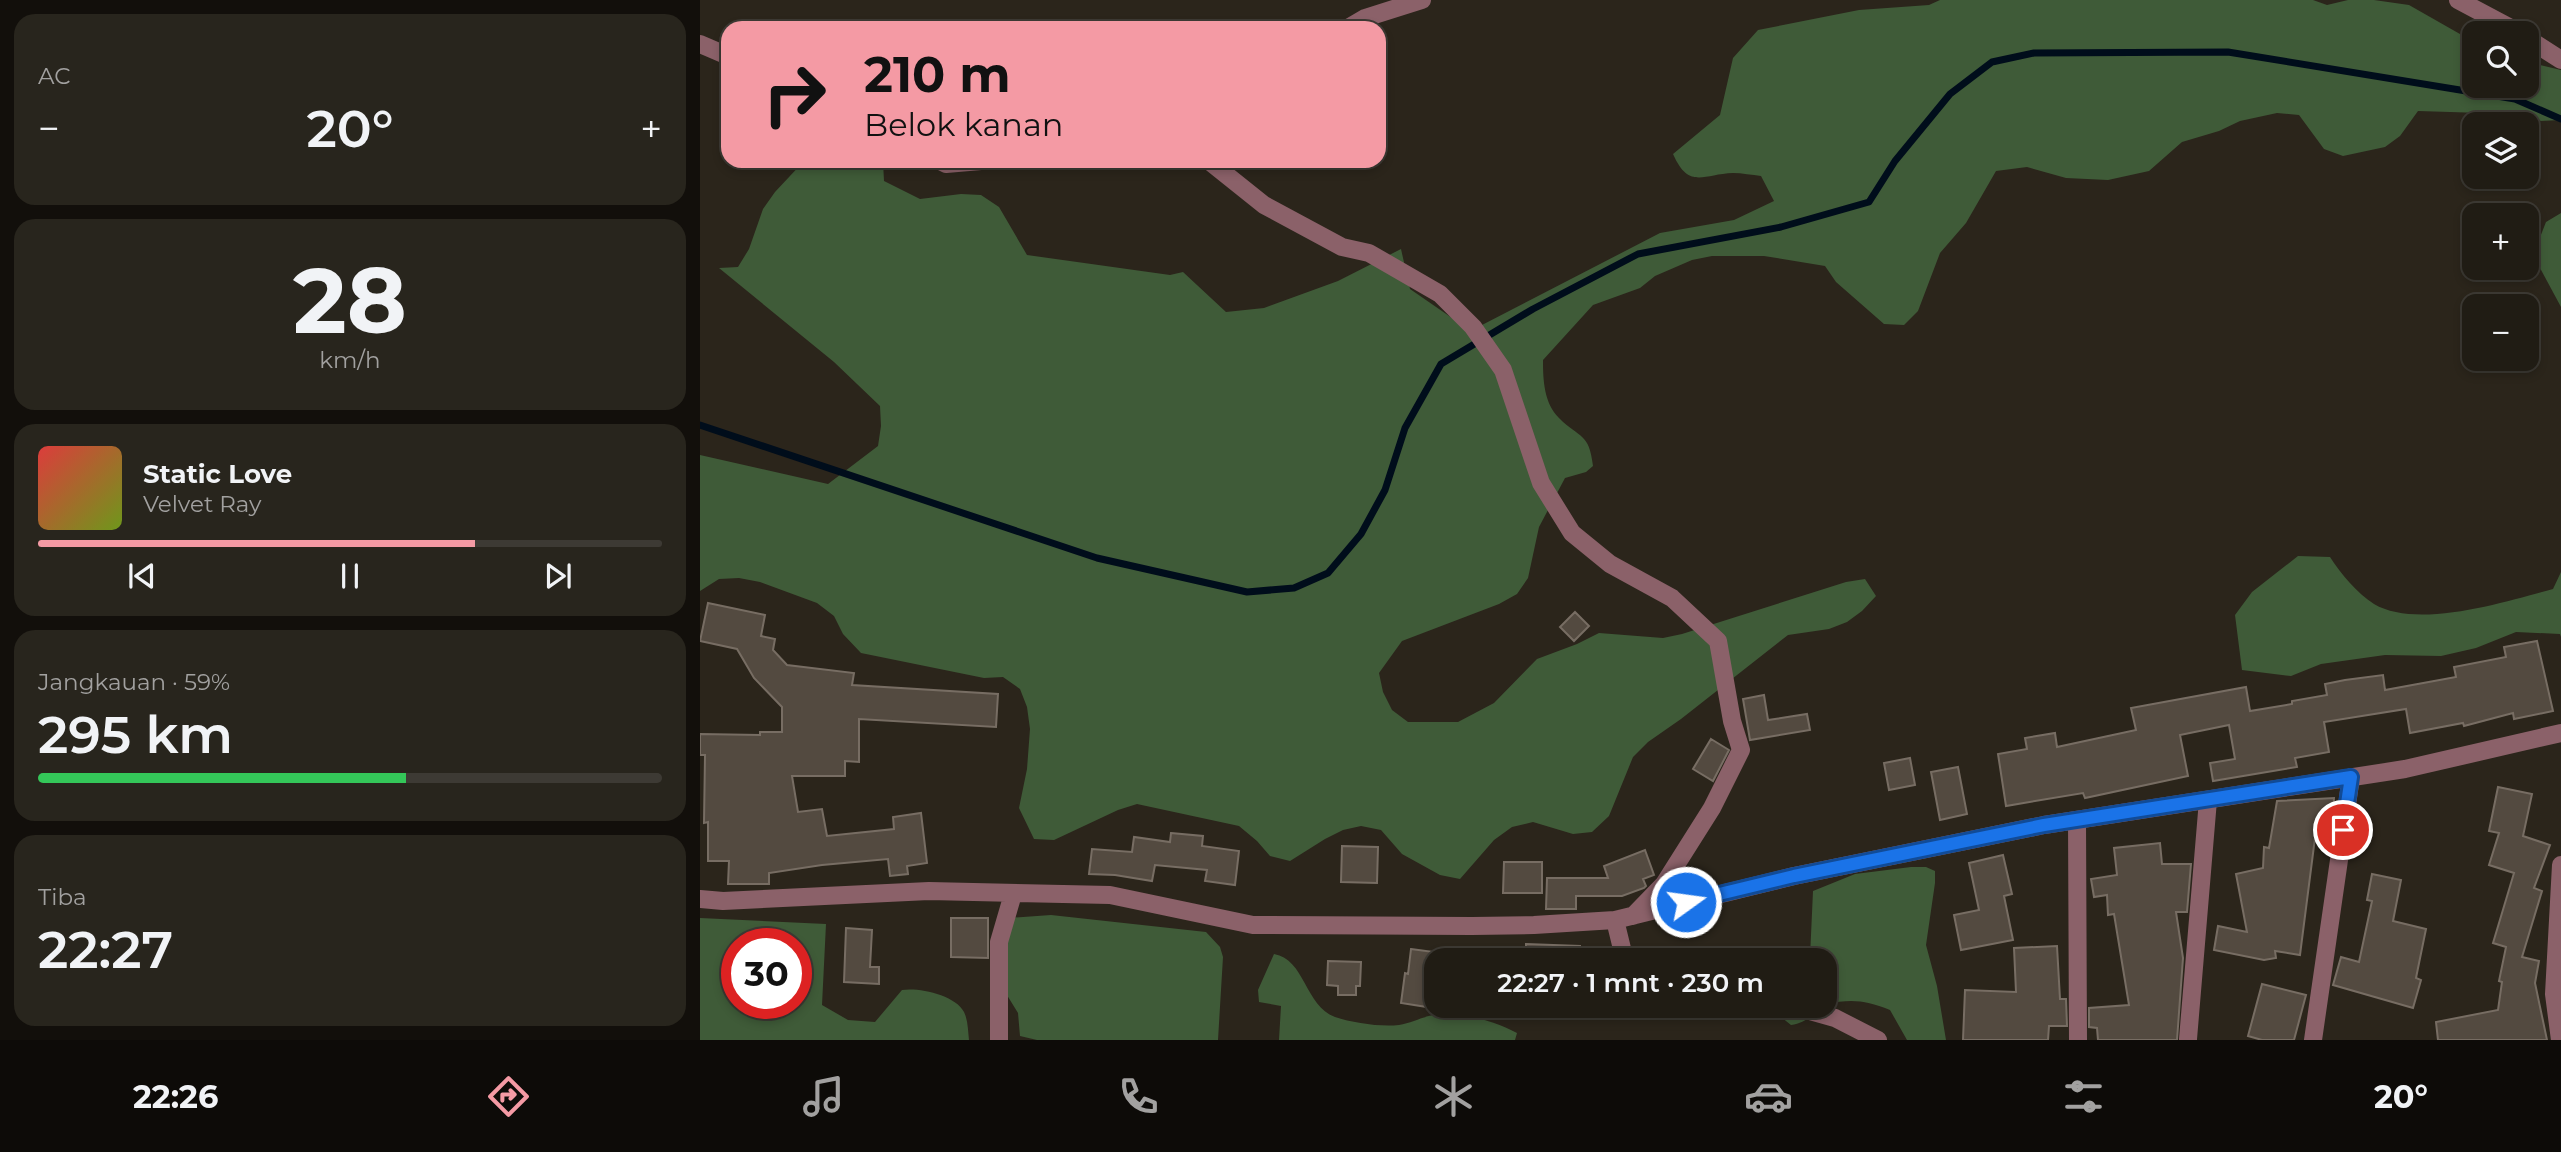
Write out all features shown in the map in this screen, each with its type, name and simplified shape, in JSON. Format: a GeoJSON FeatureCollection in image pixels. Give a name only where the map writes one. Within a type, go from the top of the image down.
{"type":"FeatureCollection","features":[{"type":"Feature","properties":{"kind":"street"},"geometry":{"type":"LineString","coordinates":[[1361,21],[1422,0]]}},
{"type":"Feature","properties":{"kind":"street"},"geometry":{"type":"LineString","coordinates":[[2458,0],[2497,21]]}},
{"type":"Feature","properties":{"kind":"street"},"geometry":{"type":"LineString","coordinates":[[700,44],[721,53]]}},
{"type":"Feature","properties":{"kind":"street"},"geometry":{"type":"LineString","coordinates":[[2539,46],[2561,60]]}},
{"type":"Feature","properties":{"kind":"street"},"geometry":{"type":"LineString","coordinates":[[1218,168],[1264,205],[1342,247],[1369,253],[1440,294],[1473,327],[1503,370],[1541,483],[1572,533],[1610,564],[1672,598],[1718,641],[1732,722],[1741,750],[1712,808],[1664,884],[1633,916]]}},
{"type":"Feature","properties":{"kind":"street"},"geometry":{"type":"LineString","coordinates":[[700,900],[929,891],[1110,895],[1253,925],[1472,926],[1615,920],[1794,876],[2077,820],[2405,769],[2561,733]]}},
{"type":"Feature","properties":{"kind":"street"},"geometry":{"type":"LineString","coordinates":[[2313,1040],[2351,777]]}},
{"type":"Feature","properties":{"kind":"street"},"geometry":{"type":"LineString","coordinates":[[2188,1039],[2208,800]]}},
{"type":"Feature","properties":{"kind":"street"},"geometry":{"type":"LineString","coordinates":[[2077,820],[2078,1040]]}},
{"type":"Feature","properties":{"kind":"street"},"geometry":{"type":"LineString","coordinates":[[2560,1040],[2554,994],[2561,865]]}},
{"type":"Feature","properties":{"kind":"street"},"geometry":{"type":"LineString","coordinates":[[999,1040],[999,942],[1013,894]]}},
{"type":"Feature","properties":{"kind":"street"},"geometry":{"type":"LineString","coordinates":[[1615,920],[1621,948]]}},
{"type":"Feature","properties":{"kind":"street"},"geometry":{"type":"LineString","coordinates":[[1835,1018],[1878,1040]]}},
{"type":"Feature","properties":{"kind":"green space"},"geometry":{"type":"Polygon","coordinates":[[[1940,0],[2313,0],[2327,5],[2348,0],[2374,0],[2409,5],[2462,35],[2462,98],[2539,98],[2539,65],[2561,70],[2561,120],[2539,121],[2539,112],[2418,111],[2400,136],[2385,147],[2343,156],[2324,149],[2299,115],[2277,113],[2240,121],[2219,131],[2182,142],[2149,171],[2108,180],[2066,178],[2027,167],[1996,171],[1966,223],[1940,253],[1918,311],[1904,325],[1884,324],[1836,282],[1825,266],[1764,256],[1712,256],[1692,260],[1655,276],[1640,288],[1593,305],[1543,360],[1544,383],[1550,405],[1566,425],[1586,441],[1593,466],[1586,472],[1565,478],[1539,527],[1528,578],[1517,594],[1499,604],[1402,641],[1379,673],[1383,692],[1392,710],[1408,722],[1458,722],[1494,703],[1537,659],[1599,633],[1663,638],[1846,582],[1865,579],[1876,596],[1847,622],[1829,629],[1788,635],[1648,742],[1633,757],[1609,816],[1592,832],[1573,834],[1533,822],[1512,827],[1494,840],[1460,879],[1440,875],[1402,854],[1381,830],[1361,826],[1343,830],[1290,861],[1270,856],[1239,826],[1137,804],[1054,840],[1034,839],[1019,808],[1027,769],[1030,729],[1027,707],[1020,689],[1003,677],[984,678],[861,653],[843,634],[834,616],[817,603],[760,582],[739,578],[719,579],[700,591],[700,455],[828,484],[878,446],[880,406],[834,362],[719,268],[738,267],[749,249],[763,209],[797,168],[883,168],[884,181],[920,199],[961,194],[981,195],[999,207],[1027,255],[1170,275],[1183,272],[1226,312],[1264,308],[1338,281],[1401,249],[1410,289],[1452,318],[1482,325],[1660,233],[1734,220],[1774,201],[1761,176],[1733,173],[1691,176],[1679,165],[1673,154],[1720,115],[1733,58],[1758,30],[1859,10],[1929,5],[1940,0]]]}},
{"type":"Feature","properties":{"kind":"green space"},"geometry":{"type":"Polygon","coordinates":[[[2561,213],[2561,307],[2539,266],[2539,240],[2546,222],[2561,213]]]}},
{"type":"Feature","properties":{"kind":"green space"},"geometry":{"type":"Polygon","coordinates":[[[2298,556],[2330,557],[2350,583],[2374,604],[2392,611],[2414,614],[2463,611],[2553,589],[2561,572],[2561,637],[2560,634],[2516,632],[2476,648],[2441,656],[2385,655],[2321,664],[2291,676],[2242,670],[2235,615],[2252,592],[2298,556]]]}},
{"type":"Feature","properties":{"kind":"green space"},"geometry":{"type":"Polygon","coordinates":[[[1911,867],[1926,867],[1935,871],[1926,945],[1937,986],[1946,1040],[1907,1040],[1890,1010],[1858,1001],[1837,1002],[1837,948],[1810,948],[1813,891],[1855,874],[1911,867]]]}},
{"type":"Feature","properties":{"kind":"green space"},"geometry":{"type":"Polygon","coordinates":[[[1051,915],[1206,932],[1220,947],[1223,957],[1218,1040],[1037,1040],[1020,1036],[1018,1013],[1002,987],[1007,918],[1051,915]]]}},
{"type":"Feature","properties":{"kind":"green space"},"geometry":{"type":"Polygon","coordinates":[[[700,918],[826,924],[822,1005],[848,1020],[875,1022],[902,990],[927,991],[960,1006],[966,1018],[969,1040],[700,1040],[700,918]]]}},
{"type":"Feature","properties":{"kind":"green space"},"geometry":{"type":"Polygon","coordinates":[[[1274,954],[1292,964],[1317,1003],[1335,1017],[1367,1024],[1392,1025],[1425,1018],[1475,1018],[1490,1021],[1517,1033],[1515,1040],[1279,1040],[1281,1006],[1259,1002],[1258,990],[1274,954]]]}},
{"type":"Feature","properties":{"kind":"green space"},"geometry":{"type":"Polygon","coordinates":[[[1782,1018],[1808,1018],[1800,1023],[1791,1025],[1782,1018]]]}},
{"type":"Feature","properties":{"kind":"building"},"geometry":{"type":"Polygon","coordinates":[[[708,603],[765,615],[761,636],[775,639],[773,650],[787,665],[854,673],[852,685],[998,694],[996,727],[859,719],[859,762],[845,761],[845,776],[792,776],[798,812],[822,809],[827,836],[894,829],[893,817],[921,813],[927,863],[907,866],[908,874],[890,876],[888,859],[769,873],[769,884],[728,884],[729,861],[708,861],[708,822],[704,823],[705,755],[700,755],[700,734],[760,735],[760,732],[782,732],[782,707],[754,678],[737,649],[700,641],[708,603]]]}},
{"type":"Feature","properties":{"kind":"building"},"geometry":{"type":"Polygon","coordinates":[[[1575,612],[1589,626],[1574,641],[1560,627],[1575,612]]]}},
{"type":"Feature","properties":{"kind":"building"},"geometry":{"type":"Polygon","coordinates":[[[2537,641],[2553,711],[2514,719],[2513,713],[2464,726],[2463,723],[2410,733],[2406,709],[2324,722],[2329,752],[2295,758],[2297,767],[2213,781],[2210,763],[2235,759],[2229,725],[2180,735],[2188,776],[2085,798],[2083,793],[2006,806],[1998,754],[2027,749],[2025,738],[2055,733],[2057,747],[2136,730],[2131,708],[2246,687],[2250,711],[2327,695],[2325,684],[2345,680],[2383,675],[2385,690],[2456,677],[2454,667],[2506,657],[2504,647],[2537,641]]]}},
{"type":"Feature","properties":{"kind":"building"},"geometry":{"type":"Polygon","coordinates":[[[1764,695],[1768,720],[1807,714],[1810,730],[1750,740],[1743,699],[1764,695]]]}},
{"type":"Feature","properties":{"kind":"building"},"geometry":{"type":"Polygon","coordinates":[[[1711,739],[1729,750],[1713,781],[1693,769],[1711,739]]]}},
{"type":"Feature","properties":{"kind":"building"},"geometry":{"type":"Polygon","coordinates":[[[1910,758],[1915,785],[1889,790],[1884,763],[1910,758]]]}},
{"type":"Feature","properties":{"kind":"building"},"geometry":{"type":"Polygon","coordinates":[[[1958,767],[1967,814],[1940,820],[1931,772],[1958,767]]]}},
{"type":"Feature","properties":{"kind":"building"},"geometry":{"type":"Polygon","coordinates":[[[2498,787],[2532,794],[2523,836],[2550,845],[2534,888],[2542,891],[2522,957],[2539,961],[2535,983],[2547,1040],[2438,1040],[2436,1022],[2498,1010],[2502,982],[2499,981],[2506,947],[2493,943],[2514,873],[2489,865],[2499,833],[2489,831],[2498,787]]]}},
{"type":"Feature","properties":{"kind":"building"},"geometry":{"type":"Polygon","coordinates":[[[2334,798],[2332,829],[2316,830],[2300,955],[2275,951],[2276,958],[2264,960],[2214,950],[2218,926],[2247,932],[2236,874],[2263,868],[2264,847],[2269,848],[2277,801],[2334,798]]]}},
{"type":"Feature","properties":{"kind":"building"},"geometry":{"type":"Polygon","coordinates":[[[1171,833],[1203,836],[1202,846],[1239,851],[1235,885],[1205,881],[1207,870],[1155,865],[1152,881],[1089,874],[1092,849],[1132,852],[1134,837],[1170,842],[1171,833]]]}},
{"type":"Feature","properties":{"kind":"building"},"geometry":{"type":"Polygon","coordinates":[[[2160,843],[2162,864],[2191,864],[2187,912],[2176,912],[2183,958],[2177,1040],[2098,1040],[2097,1028],[2089,1027],[2089,1008],[2129,1005],[2114,914],[2108,915],[2107,895],[2094,897],[2091,879],[2117,875],[2114,848],[2160,843]]]}},
{"type":"Feature","properties":{"kind":"building"},"geometry":{"type":"Polygon","coordinates":[[[1342,846],[1378,847],[1377,883],[1341,882],[1342,846]]]}},
{"type":"Feature","properties":{"kind":"building"},"geometry":{"type":"Polygon","coordinates":[[[1645,850],[1654,875],[1643,879],[1646,886],[1644,888],[1622,896],[1576,896],[1576,909],[1546,909],[1547,878],[1608,878],[1604,866],[1645,850]]]}},
{"type":"Feature","properties":{"kind":"building"},"geometry":{"type":"Polygon","coordinates":[[[2003,855],[2012,894],[2004,896],[2013,940],[1961,950],[1954,915],[1979,910],[1969,863],[2003,855]]]}},
{"type":"Feature","properties":{"kind":"building"},"geometry":{"type":"Polygon","coordinates":[[[1504,862],[1542,862],[1542,893],[1503,893],[1504,862]]]}},
{"type":"Feature","properties":{"kind":"building"},"geometry":{"type":"Polygon","coordinates":[[[2372,874],[2401,880],[2393,921],[2426,929],[2416,978],[2421,980],[2413,1008],[2333,985],[2341,957],[2359,962],[2372,901],[2367,900],[2372,874]]]}},
{"type":"Feature","properties":{"kind":"building"},"geometry":{"type":"Polygon","coordinates":[[[951,918],[988,918],[988,958],[951,957],[951,918]]]}},
{"type":"Feature","properties":{"kind":"building"},"geometry":{"type":"Polygon","coordinates":[[[846,928],[872,930],[870,967],[879,967],[879,984],[844,982],[846,928]]]}},
{"type":"Feature","properties":{"kind":"building"},"geometry":{"type":"Polygon","coordinates":[[[1526,944],[1580,946],[1580,948],[1526,948],[1526,944]]]}},
{"type":"Feature","properties":{"kind":"building"},"geometry":{"type":"Polygon","coordinates":[[[2057,946],[2060,999],[2066,999],[2067,1026],[2049,1026],[2048,1040],[1963,1040],[1965,990],[2016,992],[2014,948],[2057,946]]]}},
{"type":"Feature","properties":{"kind":"building"},"geometry":{"type":"Polygon","coordinates":[[[1411,949],[1424,951],[1424,1007],[1401,1003],[1405,973],[1408,974],[1411,949]]]}},
{"type":"Feature","properties":{"kind":"building"},"geometry":{"type":"Polygon","coordinates":[[[1328,961],[1361,962],[1360,986],[1356,986],[1356,995],[1338,995],[1338,986],[1327,985],[1328,961]]]}},
{"type":"Feature","properties":{"kind":"building"},"geometry":{"type":"Polygon","coordinates":[[[2262,984],[2306,995],[2294,1040],[2262,1040],[2248,1036],[2262,984]]]}},
{"type":"Feature","properties":{"kind":"waterway"},"geometry":{"type":"LineString","coordinates":[[700,425],[1097,558],[1247,592],[1294,588],[1328,573],[1361,534],[1385,490],[1405,428],[1441,364],[1533,309],[1638,254],[1781,227],[1869,202],[1895,161],[1950,94],[1992,62],[2034,53],[2228,52],[2515,99],[2561,119]]}},
{"type":"Feature","properties":{"kind":"route"},"geometry":{"type":"LineString","coordinates":[[1686,902],[1794,876],[2044,825],[2351,777],[2343,830]]}}]}
